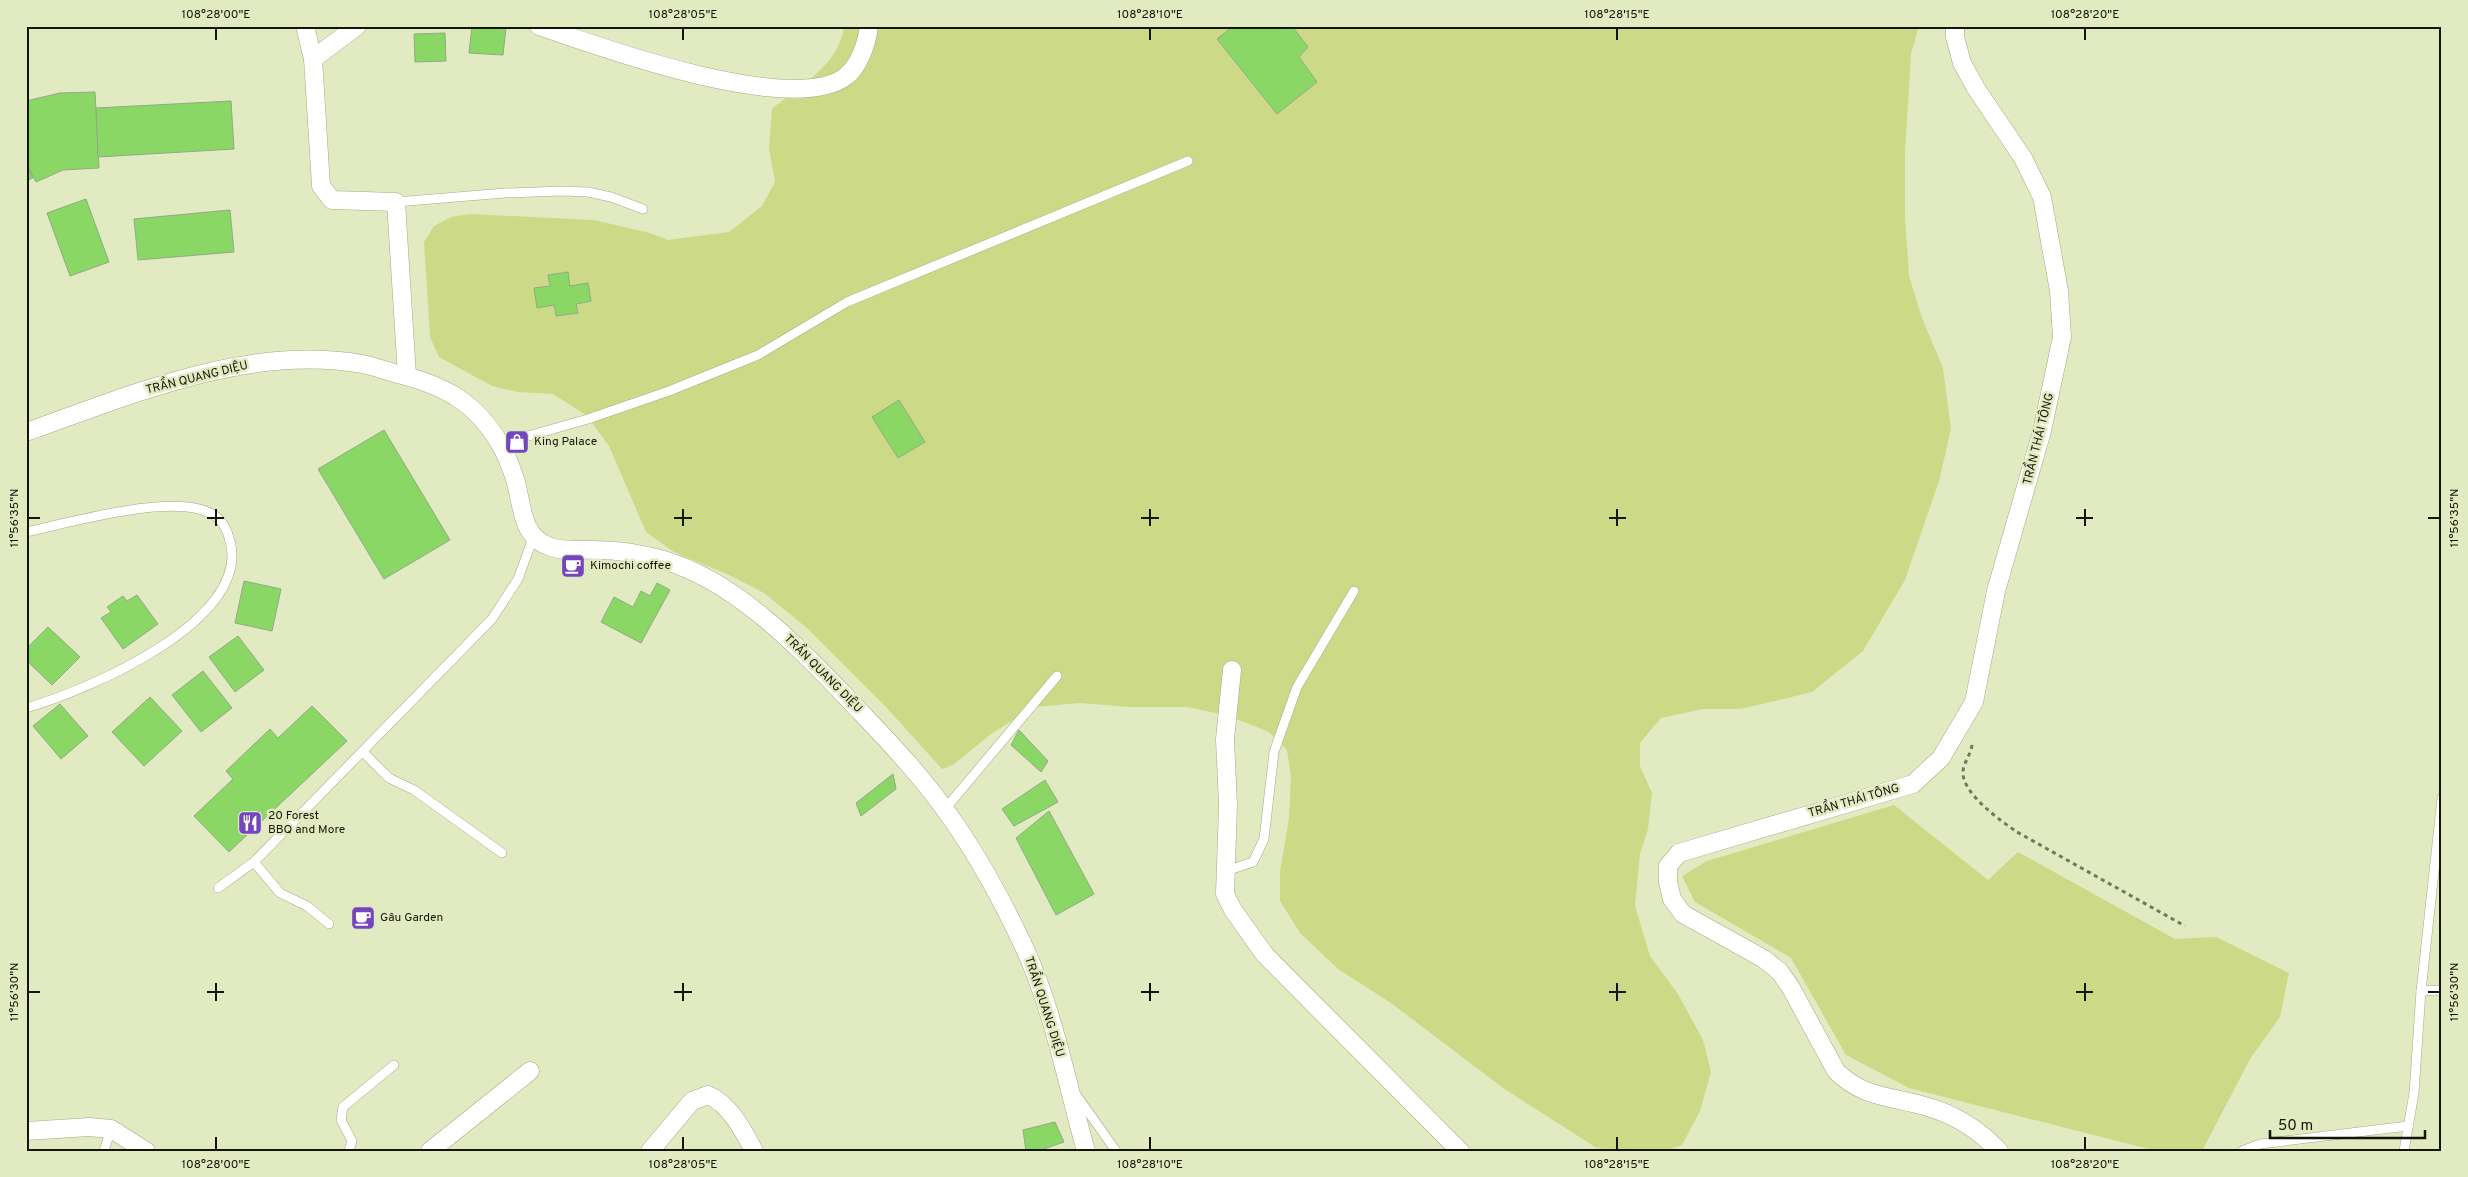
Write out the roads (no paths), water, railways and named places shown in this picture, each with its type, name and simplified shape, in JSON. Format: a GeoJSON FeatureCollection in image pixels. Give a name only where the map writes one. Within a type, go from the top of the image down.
{"type":"FeatureCollection","features":[{"type":"Feature","properties":{"kind":"street"},"geometry":{"type":"LineString","coordinates":[[305,26],[313,59],[322,186],[332,200],[396,202],[407,376]]}},
{"type":"Feature","properties":{"kind":"street"},"geometry":{"type":"LineString","coordinates":[[313,59],[357,26]]}},
{"type":"Feature","properties":{"kind":"street"},"geometry":{"type":"LineString","coordinates":[[539,26],[681,71],[760,88],[816,87],[845,77],[857,62],[869,26]]}},
{"type":"Feature","properties":{"kind":"street","name":"TRẦN THÁI TÔNG"},"geometry":{"type":"LineString","coordinates":[[1955,26],[1955,37],[1962,63],[1977,90],[2023,158],[2042,197],[2062,316],[2062,337],[2042,431],[1996,592],[1974,702],[1941,758],[1913,784],[1678,852],[1668,866],[1668,882],[1672,899],[1683,914],[1764,959],[1780,972],[1791,988],[1836,1071],[1847,1082],[1863,1091],[1927,1106],[1951,1115],[1973,1127],[1999,1151]]}},
{"type":"Feature","properties":{"kind":"street","name":"TRẦN QUANG DIỆU"},"geometry":{"type":"LineString","coordinates":[[26,432],[158,386],[252,364],[313,360],[352,363],[407,376],[441,387],[473,408],[500,444],[515,478],[524,522],[533,538],[552,548],[609,550],[664,560],[711,581],[746,604],[796,645],[872,723],[945,810],[991,881],[1027,953],[1058,1045],[1086,1151]]}},
{"type":"Feature","properties":{"kind":"street"},"geometry":{"type":"LineString","coordinates":[[1232,670],[1225,739],[1228,805],[1225,894],[1233,910],[1265,955],[1460,1151]]}},
{"type":"Feature","properties":{"kind":"street"},"geometry":{"type":"LineString","coordinates":[[430,1151],[530,1070]]}},
{"type":"Feature","properties":{"kind":"street"},"geometry":{"type":"LineString","coordinates":[[650,1151],[692,1101],[708,1096],[719,1102],[743,1130],[754,1151]]}},
{"type":"Feature","properties":{"kind":"street"},"geometry":{"type":"LineString","coordinates":[[26,1131],[89,1127],[111,1129],[146,1151]]}},
{"type":"Feature","properties":{"kind":"lane"},"geometry":{"type":"LineString","coordinates":[[500,444],[588,419],[669,391],[758,355],[847,302],[1188,161]]}},
{"type":"Feature","properties":{"kind":"lane"},"geometry":{"type":"LineString","coordinates":[[396,202],[505,193],[563,191],[588,192],[611,197],[643,208]]}},
{"type":"Feature","properties":{"kind":"lane"},"geometry":{"type":"LineString","coordinates":[[26,532],[90,518],[153,508],[194,508],[213,514],[226,527],[232,547],[233,561],[226,585],[208,610],[175,637],[120,672],[26,708]]}},
{"type":"Feature","properties":{"kind":"lane"},"geometry":{"type":"LineString","coordinates":[[218,888],[254,862],[492,619],[518,578],[533,538]]}},
{"type":"Feature","properties":{"kind":"lane"},"geometry":{"type":"LineString","coordinates":[[1226,871],[1253,862],[1257,855],[1264,839],[1274,752],[1297,687],[1354,592]]}},
{"type":"Feature","properties":{"kind":"lane"},"geometry":{"type":"LineString","coordinates":[[945,810],[1056,676]]}},
{"type":"Feature","properties":{"kind":"lane"},"geometry":{"type":"LineString","coordinates":[[362,752],[389,778],[414,790],[502,852]]}},
{"type":"Feature","properties":{"kind":"lane"},"geometry":{"type":"LineString","coordinates":[[2404,1151],[2414,1093],[2421,991],[2442,798]]}},
{"type":"Feature","properties":{"kind":"lane"},"geometry":{"type":"LineString","coordinates":[[254,862],[280,893],[307,906],[329,924]]}},
{"type":"Feature","properties":{"kind":"lane"},"geometry":{"type":"LineString","coordinates":[[2421,991],[2442,990]]}},
{"type":"Feature","properties":{"kind":"lane"},"geometry":{"type":"LineString","coordinates":[[349,1151],[352,1140],[341,1120],[343,1107],[394,1065]]}},
{"type":"Feature","properties":{"kind":"lane"},"geometry":{"type":"LineString","coordinates":[[1068,1083],[1116,1151]]}},
{"type":"Feature","properties":{"kind":"lane"},"geometry":{"type":"LineString","coordinates":[[2242,1151],[2260,1144],[2408,1126]]}},
{"type":"Feature","properties":{"kind":"lane"},"geometry":{"type":"LineString","coordinates":[[104,1151],[111,1129]]}},
{"type":"Feature","properties":{"kind":"place","name":"King Palace"},"geometry":{"type":"Point","coordinates":[517,442]}},
{"type":"Feature","properties":{"kind":"place","name":"Kimochi coffee"},"geometry":{"type":"Point","coordinates":[573,566]}},
{"type":"Feature","properties":{"kind":"place","name":"20 Forest BBQ and More"},"geometry":{"type":"Point","coordinates":[250,823]}},
{"type":"Feature","properties":{"kind":"place","name":"Gâu Garden"},"geometry":{"type":"Point","coordinates":[363,918]}}]}
